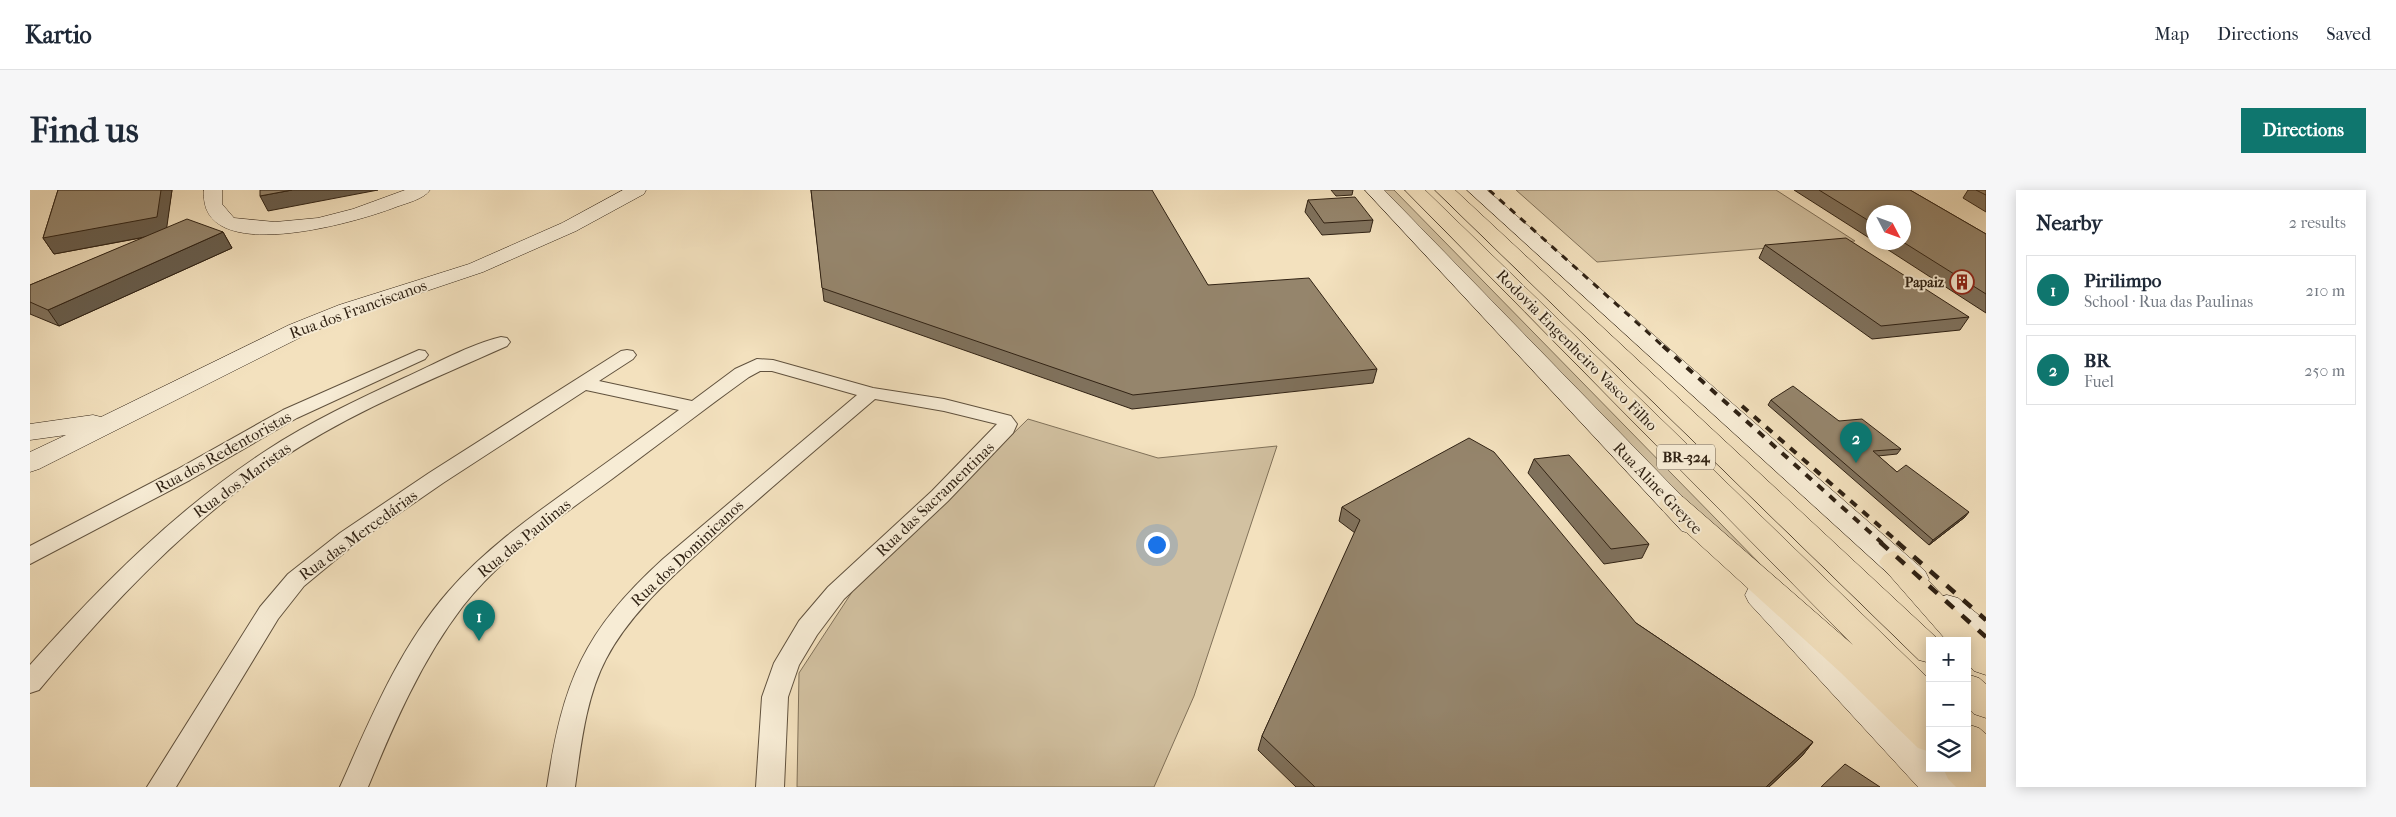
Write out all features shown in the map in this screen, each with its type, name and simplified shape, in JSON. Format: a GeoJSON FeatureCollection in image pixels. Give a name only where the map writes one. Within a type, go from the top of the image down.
{"type":"FeatureCollection","features":[{"type":"Feature","properties":{"kind":"highway","name":"Rodovia Engenheiro Vasco Filho"},"geometry":{"type":"LineString","coordinates":[[1414,190],[1926,697]]}},
{"type":"Feature","properties":{"kind":"highway","name":"Rodovia Engenheiro Vasco Filho"},"geometry":{"type":"LineString","coordinates":[[1444,190],[1926,647]]}},
{"type":"Feature","properties":{"kind":"highway"},"geometry":{"type":"LineString","coordinates":[[1673,504],[1852,663],[1926,734]]}},
{"type":"Feature","properties":{"kind":"highway"},"geometry":{"type":"LineString","coordinates":[[1894,562],[1963,637]]}},
{"type":"Feature","properties":{"kind":"highway"},"geometry":{"type":"LineString","coordinates":[[1971,645],[1986,662]]}},
{"type":"Feature","properties":{"kind":"highway"},"geometry":{"type":"LineString","coordinates":[[1971,690],[1986,704]]}},
{"type":"Feature","properties":{"kind":"highway"},"geometry":{"type":"LineString","coordinates":[[1971,742],[1986,757]]}},
{"type":"Feature","properties":{"kind":"highway"},"geometry":{"type":"LineString","coordinates":[[1965,772],[1980,787]]}},
{"type":"Feature","properties":{"kind":"main road"},"geometry":{"type":"LineString","coordinates":[[213,190],[212,204],[226,222],[236,226],[281,228],[339,219],[393,202],[421,190]]}},
{"type":"Feature","properties":{"kind":"main road","name":"Rua dos Franciscanos"},"geometry":{"type":"LineString","coordinates":[[30,463],[297,330],[347,310],[476,268],[569,227],[636,190]]}},
{"type":"Feature","properties":{"kind":"main road","name":"Rua Aline Greyce"},"geometry":{"type":"LineString","coordinates":[[1374,190],[1942,787]]}},
{"type":"Feature","properties":{"kind":"main road"},"geometry":{"type":"LineString","coordinates":[[1476,190],[1894,562],[1986,639]]}},
{"type":"Feature","properties":{"kind":"main road"},"geometry":{"type":"LineString","coordinates":[[30,432],[129,415]]}},
{"type":"Feature","properties":{"kind":"street","name":"Rua dos Maristas"},"geometry":{"type":"LineString","coordinates":[[30,683],[76,629],[174,532],[241,478],[317,429],[410,383],[501,342]]}},
{"type":"Feature","properties":{"kind":"street","name":"Rua dos Redentoristas"},"geometry":{"type":"LineString","coordinates":[[30,556],[183,476],[290,414],[419,354]]}},
{"type":"Feature","properties":{"kind":"street","name":"Rua das Mercedárias"},"geometry":{"type":"LineString","coordinates":[[161,787],[269,613],[296,580],[348,538],[436,478],[585,384],[627,355]]}},
{"type":"Feature","properties":{"kind":"street","name":"Rua das Paulinas"},"geometry":{"type":"LineString","coordinates":[[354,787],[375,737],[419,652],[439,621],[463,590],[494,558],[538,523],[695,407],[754,366],[773,366]]}},
{"type":"Feature","properties":{"kind":"street","name":"Rua das Sacramentinas"},"geometry":{"type":"LineString","coordinates":[[770,787],[775,697],[787,663],[808,628],[836,593],[940,496],[1007,427],[1006,422],[998,417],[944,405],[871,393],[773,366]]}},
{"type":"Feature","properties":{"kind":"street"},"geometry":{"type":"LineString","coordinates":[[389,369],[410,383]]}},
{"type":"Feature","properties":{"kind":"street"},"geometry":{"type":"LineString","coordinates":[[585,384],[695,407]]}},
{"type":"Feature","properties":{"kind":"street","name":"Rua dos Dominicanos"},"geometry":{"type":"LineString","coordinates":[[561,787],[565,754],[593,659],[621,616],[652,582],[745,499],[871,393]]}},
{"type":"Feature","properties":{"kind":"street"},"geometry":{"type":"LineString","coordinates":[[290,414],[317,429]]}},
{"type":"Feature","properties":{"kind":"shaded area"},"geometry":{"type":"Polygon","coordinates":[[[1381,190],[1394,190],[1765,569],[1675,493],[1381,190]]]}},
{"type":"Feature","properties":{"kind":"shaded area"},"geometry":{"type":"Polygon","coordinates":[[[1516,190],[1776,190],[1855,241],[1597,262],[1516,190]]]}},
{"type":"Feature","properties":{"kind":"shaded area"},"geometry":{"type":"Polygon","coordinates":[[[1028,419],[1158,458],[1277,446],[1194,696],[1154,787],[797,787],[799,673],[852,592],[1028,419]]]}},
{"type":"Feature","properties":{"kind":"building"},"geometry":{"type":"Polygon","coordinates":[[[58,190],[161,190],[157,217],[43,238],[58,190]]]}},
{"type":"Feature","properties":{"kind":"building"},"geometry":{"type":"Polygon","coordinates":[[[260,190],[292,190],[260,196],[260,190]]]}},
{"type":"Feature","properties":{"kind":"building"},"geometry":{"type":"Polygon","coordinates":[[[811,190],[1152,190],[1208,285],[1309,278],[1377,369],[1133,395],[822,288],[811,190]]]}},
{"type":"Feature","properties":{"kind":"building"},"geometry":{"type":"Polygon","coordinates":[[[1819,190],[1910,190],[1986,234],[1986,294],[1911,247],[1911,205],[1866,205],[1866,219],[1819,190]]]}},
{"type":"Feature","properties":{"kind":"building"},"geometry":{"type":"Polygon","coordinates":[[[1976,190],[1986,190],[1986,195],[1976,190]]]}},
{"type":"Feature","properties":{"kind":"building"},"geometry":{"type":"Polygon","coordinates":[[[1355,197],[1373,220],[1324,223],[1308,200],[1355,197]]]}},
{"type":"Feature","properties":{"kind":"building"},"geometry":{"type":"Polygon","coordinates":[[[187,219],[223,232],[48,310],[30,302],[30,285],[187,219]]]}},
{"type":"Feature","properties":{"kind":"building"},"geometry":{"type":"Polygon","coordinates":[[[1846,238],[1969,317],[1881,326],[1765,245],[1846,238]]]}},
{"type":"Feature","properties":{"kind":"building"},"geometry":{"type":"Polygon","coordinates":[[[1793,386],[1839,421],[1862,419],[1901,449],[1873,451],[1897,472],[1906,465],[1969,512],[1933,540],[1771,400],[1793,386]]]}},
{"type":"Feature","properties":{"kind":"building"},"geometry":{"type":"Polygon","coordinates":[[[1469,438],[1494,452],[1636,623],[1813,742],[1766,787],[1315,787],[1262,736],[1360,520],[1342,507],[1469,438]]]}},
{"type":"Feature","properties":{"kind":"building"},"geometry":{"type":"Polygon","coordinates":[[[1569,455],[1649,544],[1611,549],[1534,459],[1569,455]]]}},
{"type":"Feature","properties":{"kind":"building"},"geometry":{"type":"Polygon","coordinates":[[[1845,764],[1880,787],[1821,787],[1845,764]]]}},
{"type":"Feature","properties":{"kind":"railway"},"geometry":{"type":"LineString","coordinates":[[1489,190],[1664,347]]}},
{"type":"Feature","properties":{"kind":"railway"},"geometry":{"type":"LineString","coordinates":[[1663,346],[1882,543]]}},
{"type":"Feature","properties":{"kind":"railway"},"geometry":{"type":"LineString","coordinates":[[1742,406],[1899,543]]}},
{"type":"Feature","properties":{"kind":"railway"},"geometry":{"type":"LineString","coordinates":[[1880,542],[1986,637]]}},
{"type":"Feature","properties":{"kind":"railway"},"geometry":{"type":"LineString","coordinates":[[1897,542],[1986,620]]}},
{"type":"Feature","properties":{"kind":"place","name":"Papaiz"},"geometry":{"type":"Point","coordinates":[1962,282]}},
{"type":"Feature","properties":{"kind":"place","name":"BR"},"geometry":{"type":"Point","coordinates":[1856,463]}},
{"type":"Feature","properties":{"kind":"place","name":"Pirilimpo"},"geometry":{"type":"Point","coordinates":[479,641]}}]}
